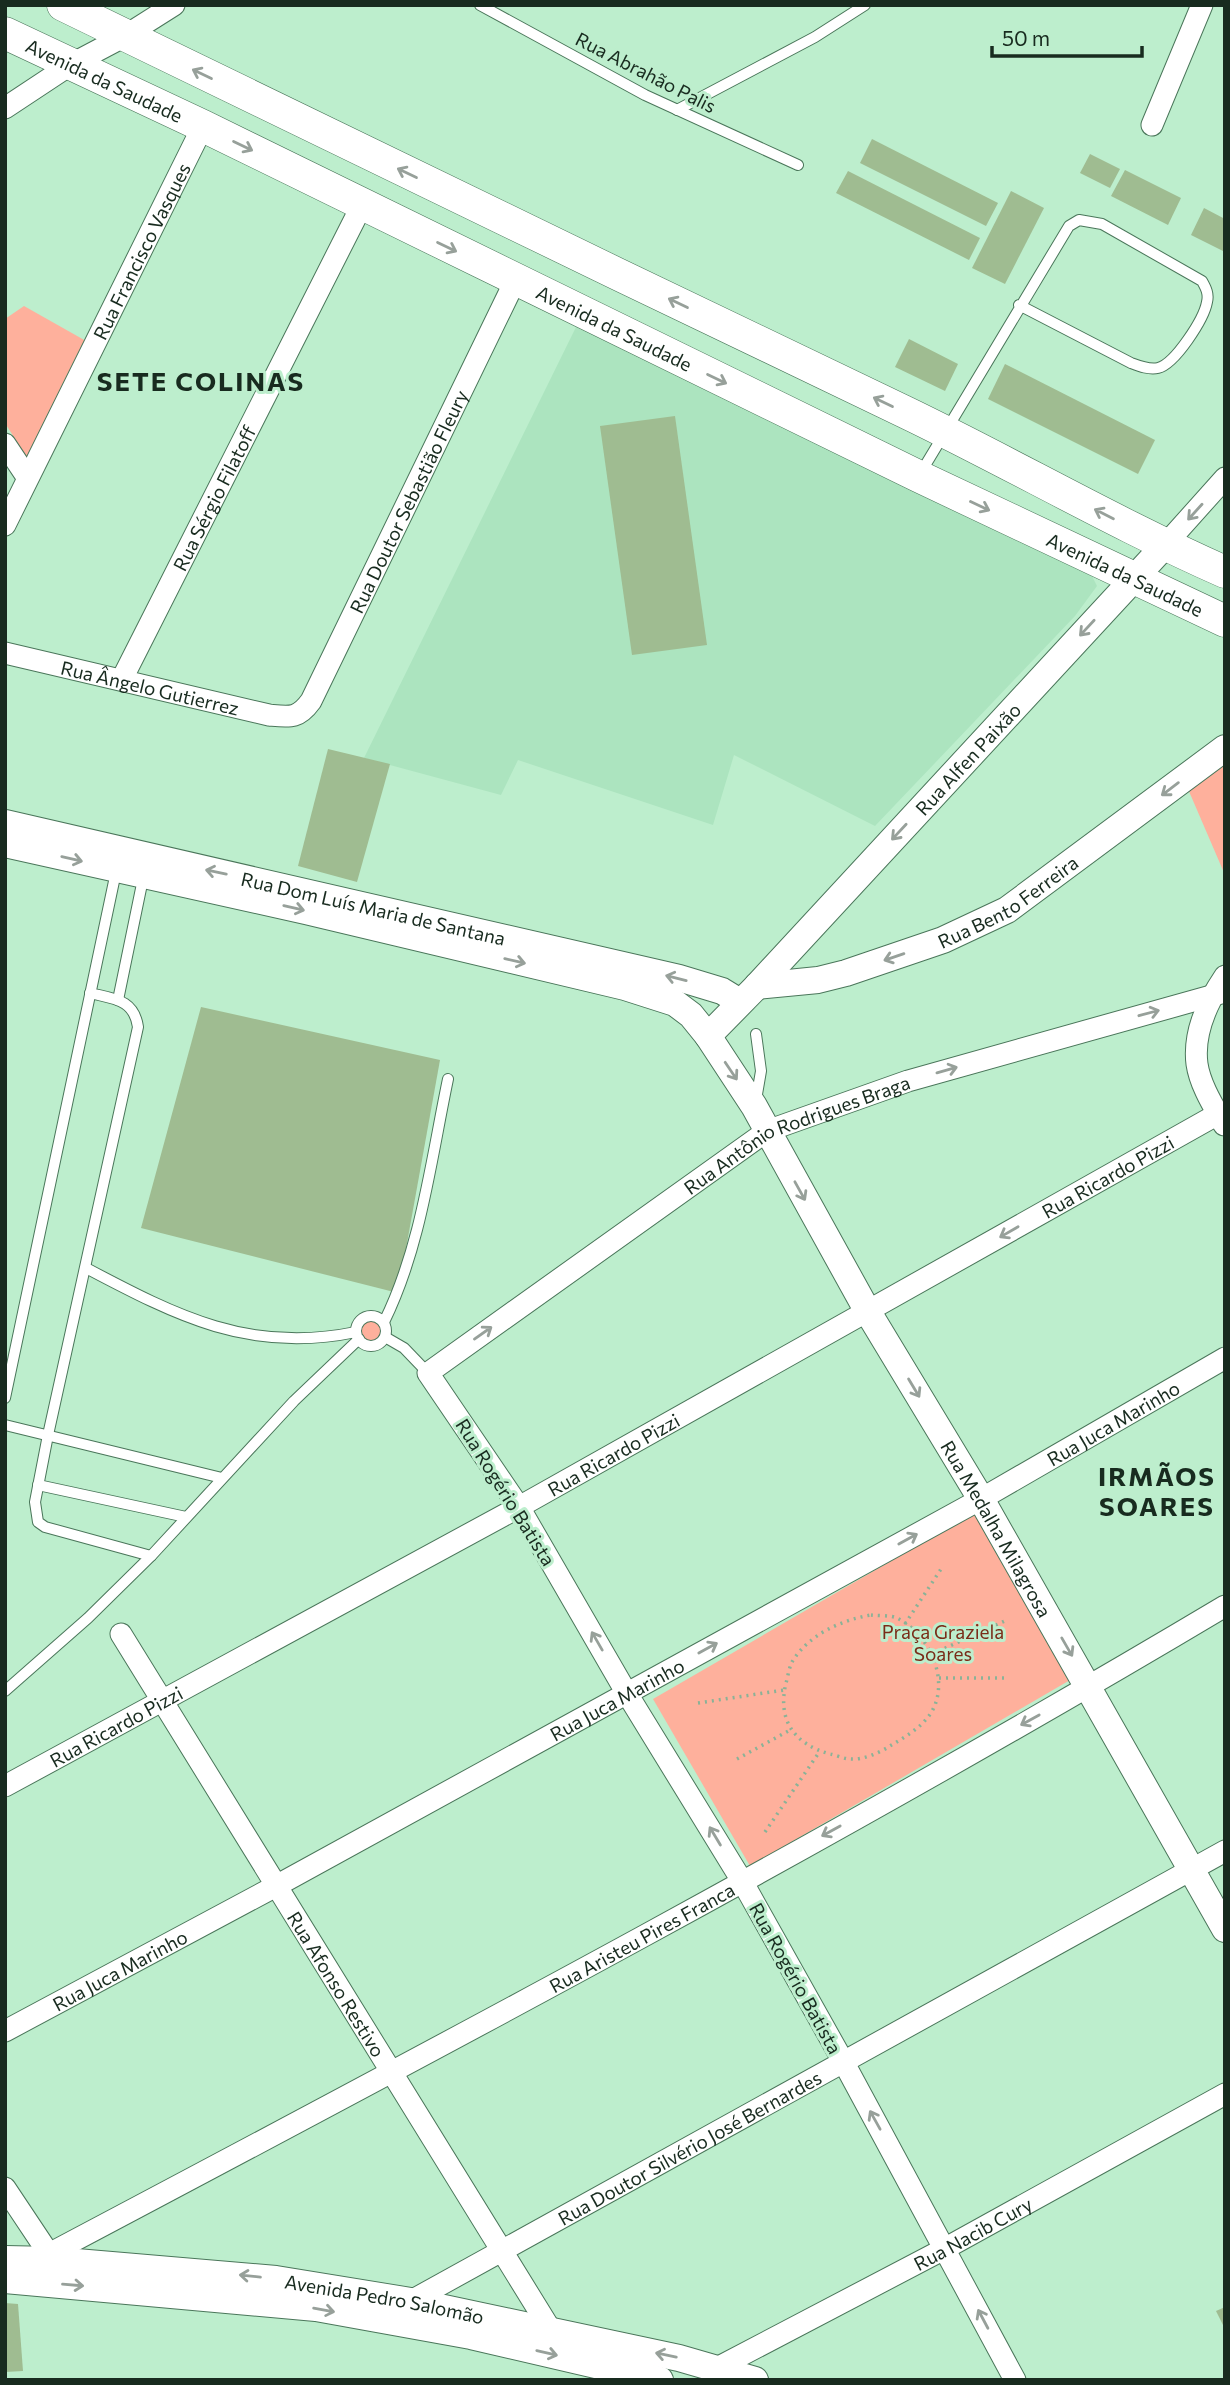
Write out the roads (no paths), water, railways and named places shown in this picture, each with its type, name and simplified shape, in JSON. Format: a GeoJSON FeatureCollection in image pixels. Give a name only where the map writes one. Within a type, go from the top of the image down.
{"type":"FeatureCollection","features":[{"type":"Feature","properties":{"kind":"main road"},"geometry":{"type":"LineString","coordinates":[[63,5],[945,431],[1164,545],[1225,572]]}},
{"type":"Feature","properties":{"kind":"main road","name":"Avenida da Saudade"},"geometry":{"type":"LineString","coordinates":[[5,33],[203,126],[918,476],[1225,621]]}},
{"type":"Feature","properties":{"kind":"street"},"geometry":{"type":"LineString","coordinates":[[5,108],[71,65],[125,36],[174,5]]}},
{"type":"Feature","properties":{"kind":"street"},"geometry":{"type":"LineString","coordinates":[[1152,125],[1202,5]]}},
{"type":"Feature","properties":{"kind":"street","name":"Rua Francisco Vasques"},"geometry":{"type":"LineString","coordinates":[[5,525],[203,126]]}},
{"type":"Feature","properties":{"kind":"street","name":"Rua Sérgio Filatoff"},"geometry":{"type":"LineString","coordinates":[[122,679],[362,205]]}},
{"type":"Feature","properties":{"kind":"street","name":"Rua Doutor Sebastião Fleury"},"geometry":{"type":"LineString","coordinates":[[296,716],[312,701],[515,281]]}},
{"type":"Feature","properties":{"kind":"street"},"geometry":{"type":"LineString","coordinates":[[5,444],[27,477]]}},
{"type":"Feature","properties":{"kind":"street","name":"Rua Alfen Paixão"},"geometry":{"type":"LineString","coordinates":[[708,1036],[1225,478]]}},
{"type":"Feature","properties":{"kind":"street","name":"Rua Ângelo Gutierrez"},"geometry":{"type":"LineString","coordinates":[[5,653],[269,715],[296,716]]}},
{"type":"Feature","properties":{"kind":"street","name":"Rua Bento Ferreira"},"geometry":{"type":"LineString","coordinates":[[748,994],[846,973],[943,940],[1007,910],[1222,753]]}},
{"type":"Feature","properties":{"kind":"street","name":"Rua Dom Luís Maria de Santana"},"geometry":{"type":"LineString","coordinates":[[5,824],[118,860]]}},
{"type":"Feature","properties":{"kind":"street","name":"Rua Dom Luís Maria de Santana"},"geometry":{"type":"LineString","coordinates":[[5,844],[118,860],[361,904],[678,978],[722,991],[748,994]]}},
{"type":"Feature","properties":{"kind":"street","name":"Rua Dom Luís Maria de Santana"},"geometry":{"type":"LineString","coordinates":[[146,866],[306,911],[653,994],[675,1003],[691,1015],[754,1106]]}},
{"type":"Feature","properties":{"kind":"street"},"geometry":{"type":"LineString","coordinates":[[1221,1120],[1197,1064],[1198,1037],[1225,976]]}},
{"type":"Feature","properties":{"kind":"street","name":"Rua Antônio Rodrigues Braga"},"geometry":{"type":"LineString","coordinates":[[428,1373],[767,1131],[908,1081],[1219,993]]}},
{"type":"Feature","properties":{"kind":"street","name":"Rua Medalha Milagrosa"},"geometry":{"type":"LineString","coordinates":[[754,1106],[868,1312],[981,1499],[1225,1929]]}},
{"type":"Feature","properties":{"kind":"street","name":"Rua Ricardo Pizzi"},"geometry":{"type":"LineString","coordinates":[[5,1786],[519,1507],[868,1312],[1221,1120]]}},
{"type":"Feature","properties":{"kind":"street","name":"Rua Juca Marinho"},"geometry":{"type":"LineString","coordinates":[[5,2031],[276,1886],[981,1499],[1225,1358]]}},
{"type":"Feature","properties":{"kind":"street","name":"Rua Rogério Batista"},"geometry":{"type":"LineString","coordinates":[[428,1373],[519,1507],[626,1692],[742,1881],[946,2248],[1015,2380]]}},
{"type":"Feature","properties":{"kind":"street","name":"Rua Aristeu Pires Franca"},"geometry":{"type":"LineString","coordinates":[[51,2257],[742,1881],[1089,1687],[1225,1606]]}},
{"type":"Feature","properties":{"kind":"street","name":"Rua Afonso Restivo"},"geometry":{"type":"LineString","coordinates":[[121,1634],[552,2332]]}},
{"type":"Feature","properties":{"kind":"street","name":"Rua Doutor Silvério José Bernardes"},"geometry":{"type":"LineString","coordinates":[[411,2301],[1225,1851]]}},
{"type":"Feature","properties":{"kind":"street","name":"Rua Nacib Cury"},"geometry":{"type":"LineString","coordinates":[[717,2368],[946,2248],[1225,2094]]}},
{"type":"Feature","properties":{"kind":"street"},"geometry":{"type":"LineString","coordinates":[[5,2188],[51,2257]]}},
{"type":"Feature","properties":{"kind":"street","name":"Avenida Pedro Salomão"},"geometry":{"type":"LineString","coordinates":[[5,2259],[51,2257],[264,2277],[411,2301],[552,2332],[620,2366],[660,2380]]}},
{"type":"Feature","properties":{"kind":"street","name":"Avenida Pedro Salomão"},"geometry":{"type":"LineString","coordinates":[[5,2280],[316,2308],[620,2366],[717,2368],[755,2380]]}},
{"type":"Feature","properties":{"kind":"lane","name":"Rua Abrahão Palis"},"geometry":{"type":"LineString","coordinates":[[480,5],[677,110],[798,165]]}},
{"type":"Feature","properties":{"kind":"lane"},"geometry":{"type":"LineString","coordinates":[[677,110],[815,37],[865,5]]}},
{"type":"Feature","properties":{"kind":"lane"},"geometry":{"type":"LineString","coordinates":[[918,476],[1019,305],[1069,226],[1079,220],[1102,224],[1202,281],[1207,290],[1208,301],[1204,313],[1175,357],[1157,368],[1144,368],[1131,363],[1019,305]]}},
{"type":"Feature","properties":{"kind":"lane"},"geometry":{"type":"LineString","coordinates":[[5,1398],[118,860]]}},
{"type":"Feature","properties":{"kind":"lane"},"geometry":{"type":"LineString","coordinates":[[118,1000],[146,866]]}},
{"type":"Feature","properties":{"kind":"lane"},"geometry":{"type":"LineString","coordinates":[[90,993],[130,1006],[137,1016],[138,1027],[48,1435],[35,1513],[38,1522],[45,1527],[151,1556]]}},
{"type":"Feature","properties":{"kind":"lane"},"geometry":{"type":"LineString","coordinates":[[754,1106],[761,1071],[755,1034]]}},
{"type":"Feature","properties":{"kind":"lane"},"geometry":{"type":"LineString","coordinates":[[384,1322],[408,1263],[448,1079]]}},
{"type":"Feature","properties":{"kind":"lane"},"geometry":{"type":"LineString","coordinates":[[86,1268],[153,1303],[198,1321],[243,1334],[289,1340],[358,1336]]}},
{"type":"Feature","properties":{"kind":"lane"},"geometry":{"type":"LineString","coordinates":[[370,1315],[384,1322],[387,1329],[385,1337],[373,1346],[365,1345],[358,1336],[358,1324],[370,1315]]}},
{"type":"Feature","properties":{"kind":"lane"},"geometry":{"type":"LineString","coordinates":[[5,1691],[88,1618],[151,1556],[358,1336]]}},
{"type":"Feature","properties":{"kind":"lane"},"geometry":{"type":"LineString","coordinates":[[385,1337],[404,1348],[428,1373]]}},
{"type":"Feature","properties":{"kind":"lane"},"geometry":{"type":"LineString","coordinates":[[5,1425],[222,1478]]}},
{"type":"Feature","properties":{"kind":"lane"},"geometry":{"type":"LineString","coordinates":[[38,1485],[186,1517]]}},
{"type":"Feature","properties":{"kind":"district","name":"SETE COLINAS"},"geometry":{"type":"Point","coordinates":[201,380]}},
{"type":"Feature","properties":{"kind":"district","name":"IRMÃOS SOARES"},"geometry":{"type":"Point","coordinates":[1157,1490]}},
{"type":"Feature","properties":{"kind":"park label","name":"Praça Graziela Soares"},"geometry":{"type":"Point","coordinates":[943,1642]}}]}
